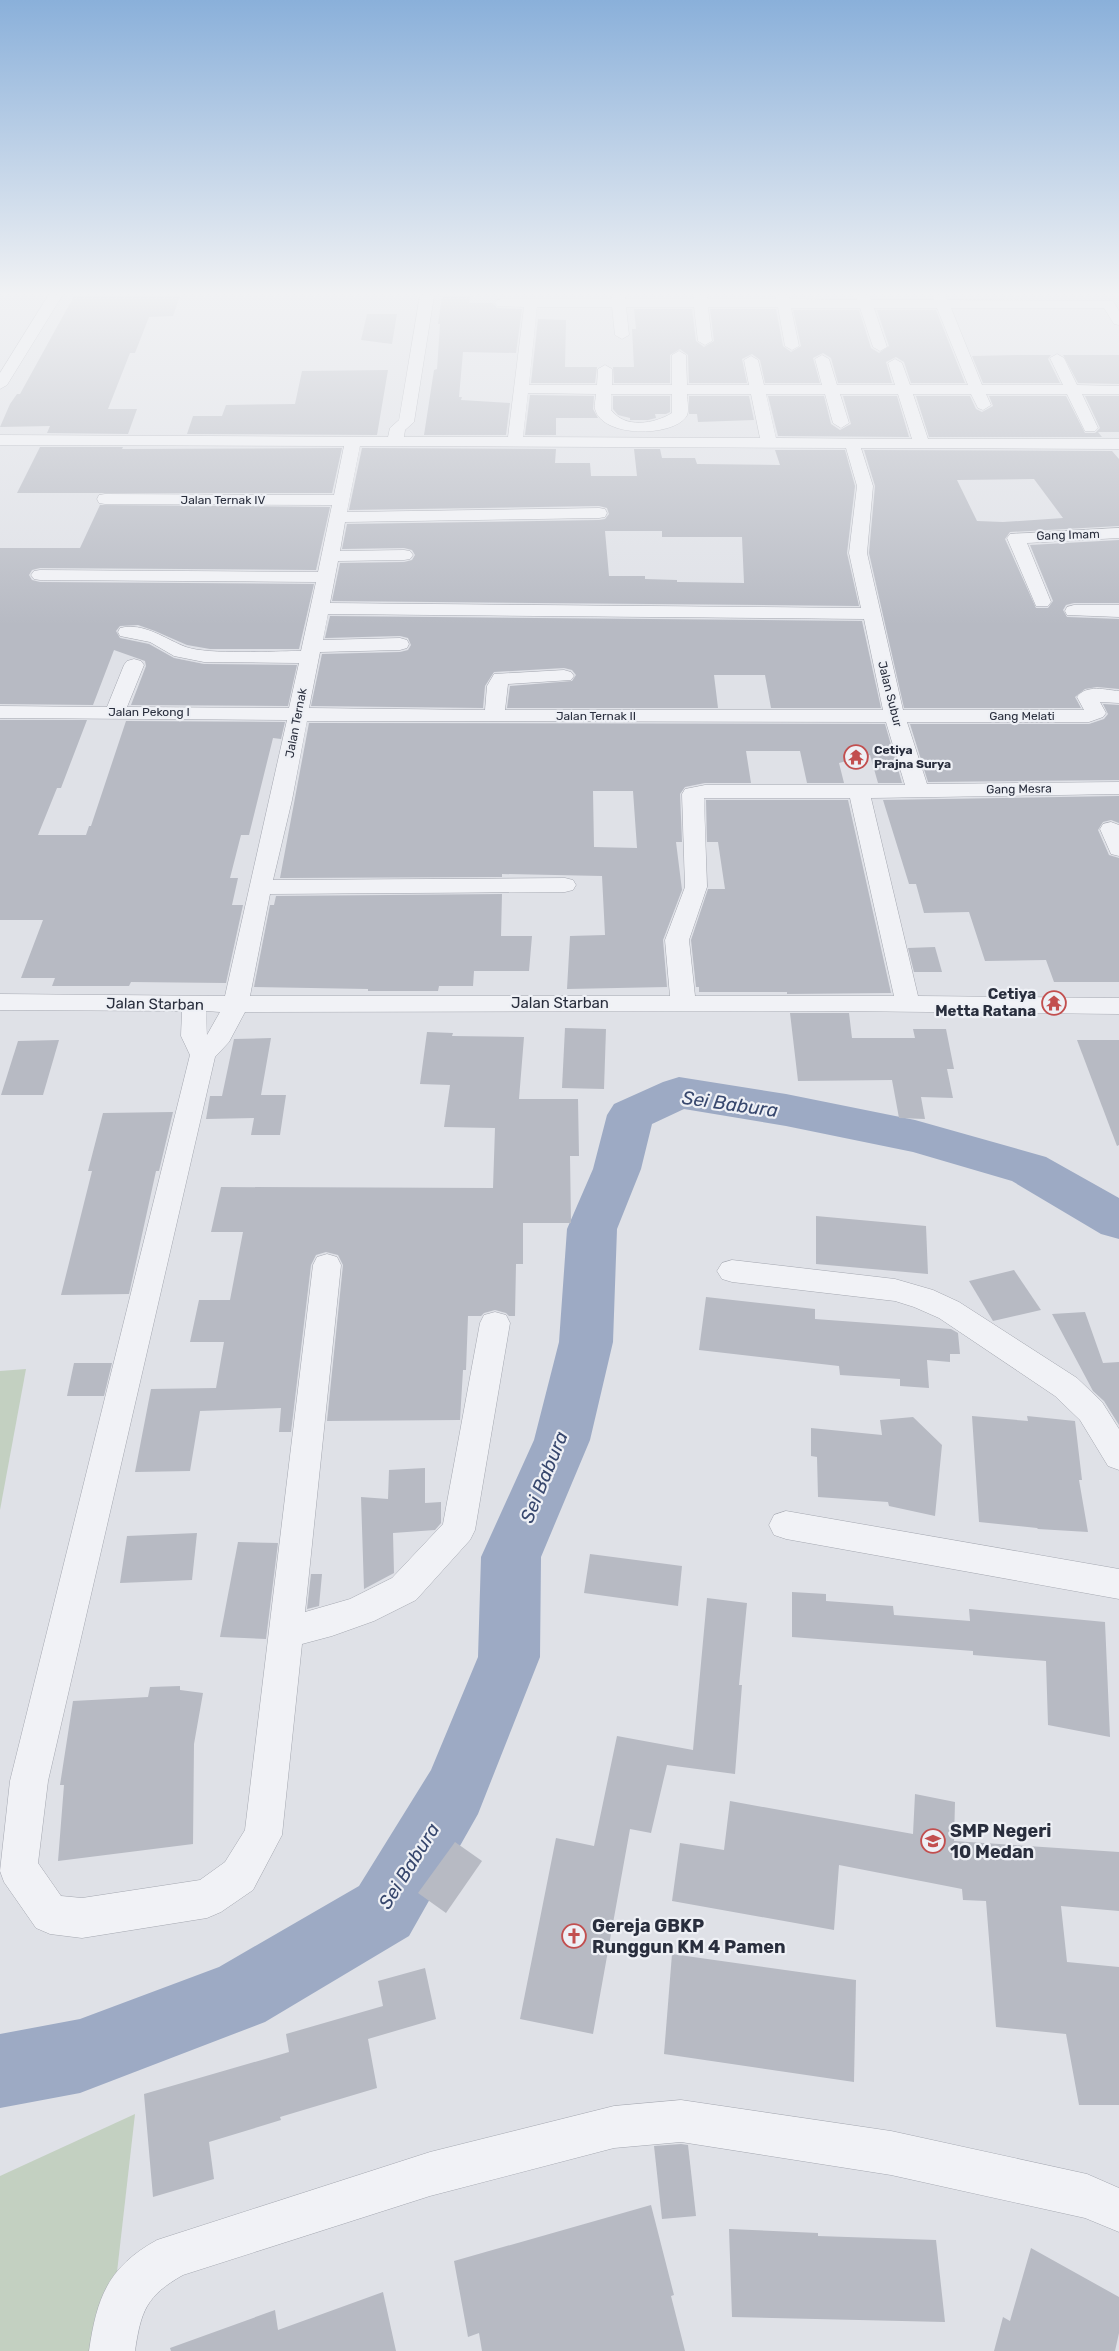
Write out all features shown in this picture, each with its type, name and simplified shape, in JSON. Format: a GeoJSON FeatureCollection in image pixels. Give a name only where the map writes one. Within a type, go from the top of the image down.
{"type":"FeatureCollection","features":[{"type":"Feature","properties":{"kind":"street"},"geometry":{"type":"LineString","coordinates":[[398,428],[402,406]]}},
{"type":"Feature","properties":{"kind":"street"},"geometry":{"type":"LineString","coordinates":[[515,442],[518,406]]}},
{"type":"Feature","properties":{"kind":"street"},"geometry":{"type":"LineString","coordinates":[[603,406],[606,416],[625,425],[642,427],[666,423],[680,416],[680,406]]}},
{"type":"Feature","properties":{"kind":"street"},"geometry":{"type":"LineString","coordinates":[[760,406],[769,443]]}},
{"type":"Feature","properties":{"kind":"street"},"geometry":{"type":"LineString","coordinates":[[835,406],[840,423]]}},
{"type":"Feature","properties":{"kind":"street"},"geometry":{"type":"LineString","coordinates":[[909,406],[922,442]]}},
{"type":"Feature","properties":{"kind":"street"},"geometry":{"type":"LineString","coordinates":[[1080,406],[1090,428]]}},
{"type":"Feature","properties":{"kind":"street"},"geometry":{"type":"LineString","coordinates":[[642,427],[644,443]]}},
{"type":"Feature","properties":{"kind":"street"},"geometry":{"type":"LineString","coordinates":[[0,440],[353,442],[398,428],[515,442],[1119,444]]}},
{"type":"Feature","properties":{"kind":"street","name":"Jalan Ternak"},"geometry":{"type":"LineString","coordinates":[[203,1055],[220,1036],[236,1004],[260,887],[281,800],[353,442]]}},
{"type":"Feature","properties":{"kind":"street","name":"Jalan Subur"},"geometry":{"type":"LineString","coordinates":[[852,443],[865,486],[858,553],[895,717],[918,791]]}},
{"type":"Feature","properties":{"kind":"street","name":"Jalan Ternak IV"},"geometry":{"type":"LineString","coordinates":[[105,499],[339,509],[600,513]]}},
{"type":"Feature","properties":{"kind":"street","name":"Gang Imam"},"geometry":{"type":"LineString","coordinates":[[1042,602],[1016,538],[1119,533]]}},
{"type":"Feature","properties":{"kind":"street"},"geometry":{"type":"LineString","coordinates":[[330,556],[404,555]]}},
{"type":"Feature","properties":{"kind":"street"},"geometry":{"type":"LineString","coordinates":[[40,576],[325,576]]}},
{"type":"Feature","properties":{"kind":"street"},"geometry":{"type":"LineString","coordinates":[[319,608],[871,614]]}},
{"type":"Feature","properties":{"kind":"street"},"geometry":{"type":"LineString","coordinates":[[1074,611],[1119,611]]}},
{"type":"Feature","properties":{"kind":"street"},"geometry":{"type":"LineString","coordinates":[[126,632],[156,638],[181,652],[204,656],[311,651],[400,644]]}},
{"type":"Feature","properties":{"kind":"street"},"geometry":{"type":"LineString","coordinates":[[115,712],[134,665]]}},
{"type":"Feature","properties":{"kind":"street"},"geometry":{"type":"LineString","coordinates":[[495,716],[497,686],[501,678],[564,676]]}},
{"type":"Feature","properties":{"kind":"street","name":"Gang Melati"},"geometry":{"type":"LineString","coordinates":[[895,717],[1089,716],[1096,713],[1087,697],[1090,695],[1119,697]]}},
{"type":"Feature","properties":{"kind":"street","name":"Jalan Pekong I"},"geometry":{"type":"LineString","coordinates":[[0,712],[298,714]]}},
{"type":"Feature","properties":{"kind":"street","name":"Jalan Ternak II"},"geometry":{"type":"LineString","coordinates":[[298,714],[895,717]]}},
{"type":"Feature","properties":{"kind":"street","name":"Gang Mesra"},"geometry":{"type":"LineString","coordinates":[[918,791],[1119,788]]}},
{"type":"Feature","properties":{"kind":"street"},"geometry":{"type":"LineString","coordinates":[[683,1002],[677,940],[696,887],[693,797],[695,792],[918,791]]}},
{"type":"Feature","properties":{"kind":"street"},"geometry":{"type":"LineString","coordinates":[[859,792],[908,1004]]}},
{"type":"Feature","properties":{"kind":"street"},"geometry":{"type":"LineString","coordinates":[[260,887],[565,885]]}},
{"type":"Feature","properties":{"kind":"street","name":"Jalan Starban"},"geometry":{"type":"LineString","coordinates":[[0,1002],[236,1004],[683,1002],[908,1004],[1118,1010]]}},
{"type":"Feature","properties":{"kind":"street"},"geometry":{"type":"LineString","coordinates":[[194,1004],[194,1036],[203,1055],[29,1781],[18,1868],[50,1914],[82,1918],[207,1898],[239,1876],[263,1836],[327,1265]]}},
{"type":"Feature","properties":{"kind":"street"},"geometry":{"type":"LineString","coordinates":[[732,1271],[895,1290],[923,1298],[949,1310],[1066,1388],[1091,1411],[1119,1457]]}},
{"type":"Feature","properties":{"kind":"street"},"geometry":{"type":"LineString","coordinates":[[286,1633],[332,1621],[362,1610],[404,1589],[458,1530],[495,1323]]}},
{"type":"Feature","properties":{"kind":"street"},"geometry":{"type":"LineString","coordinates":[[786,1525],[1119,1584]]}},
{"type":"Feature","properties":{"kind":"street"},"geometry":{"type":"LineString","coordinates":[[112,2351],[119,2310],[129,2290],[140,2277],[155,2265],[173,2256],[430,2174],[614,2127],[681,2121],[891,2152],[1087,2196],[1119,2210]]}},
{"type":"Feature","properties":{"kind":"green space"},"geometry":{"type":"Polygon","coordinates":[[[26,1369],[0,1510],[0,1371],[26,1369]]]}},
{"type":"Feature","properties":{"kind":"green space"},"geometry":{"type":"Polygon","coordinates":[[[135,2114],[108,2351],[0,2351],[0,2176],[135,2114]]]}},
{"type":"Feature","properties":{"kind":"building"},"geometry":{"type":"Polygon","coordinates":[[[9,406],[109,406],[108,409],[137,409],[128,434],[47,433],[50,426],[0,427],[9,406]]]}},
{"type":"Feature","properties":{"kind":"building"},"geometry":{"type":"Polygon","coordinates":[[[226,406],[382,406],[377,435],[187,434],[193,416],[222,416],[226,406]]]}},
{"type":"Feature","properties":{"kind":"building"},"geometry":{"type":"Polygon","coordinates":[[[429,406],[510,406],[506,435],[424,435],[429,406]]]}},
{"type":"Feature","properties":{"kind":"building"},"geometry":{"type":"Polygon","coordinates":[[[529,406],[593,406],[598,418],[556,418],[556,435],[525,435],[529,406]]]}},
{"type":"Feature","properties":{"kind":"building"},"geometry":{"type":"Polygon","coordinates":[[[613,406],[670,406],[670,412],[655,414],[656,418],[648,420],[630,420],[630,418],[618,415],[613,409],[613,406]]]}},
{"type":"Feature","properties":{"kind":"building"},"geometry":{"type":"Polygon","coordinates":[[[689,406],[751,406],[754,420],[698,422],[697,414],[689,414],[689,406]]]}},
{"type":"Feature","properties":{"kind":"building"},"geometry":{"type":"Polygon","coordinates":[[[770,406],[826,406],[831,424],[840,430],[851,424],[846,406],[900,406],[909,437],[778,436],[770,406]]]}},
{"type":"Feature","properties":{"kind":"building"},"geometry":{"type":"Polygon","coordinates":[[[919,406],[974,406],[976,409],[982,412],[993,406],[1071,406],[1085,433],[1095,433],[1100,428],[1090,406],[1119,406],[1119,432],[1098,432],[1102,437],[929,437],[919,406]]]}},
{"type":"Feature","properties":{"kind":"building"},"geometry":{"type":"Polygon","coordinates":[[[40,447],[123,447],[122,449],[342,448],[332,493],[17,493],[40,447]]]}},
{"type":"Feature","properties":{"kind":"building"},"geometry":{"type":"Polygon","coordinates":[[[362,448],[556,449],[555,463],[590,463],[591,476],[637,476],[634,449],[660,449],[662,458],[695,458],[697,464],[780,465],[775,450],[845,450],[855,486],[847,553],[859,606],[332,601],[340,563],[404,562],[412,560],[415,555],[412,550],[404,548],[342,549],[347,524],[599,520],[605,519],[609,514],[607,508],[599,506],[349,510],[362,448]],[[605,531],[609,576],[645,576],[645,579],[677,580],[677,582],[744,583],[742,537],[662,537],[662,531],[605,531]]]}},
{"type":"Feature","properties":{"kind":"building"},"geometry":{"type":"Polygon","coordinates":[[[864,450],[1112,451],[1119,459],[1119,526],[1010,532],[1005,539],[1036,608],[1048,608],[1053,601],[1030,545],[1119,540],[1119,603],[1074,603],[1066,605],[1063,610],[1067,617],[1119,619],[1119,689],[1097,687],[1085,689],[1075,697],[1081,708],[904,708],[869,553],[875,486],[864,450]],[[1034,479],[957,480],[977,521],[1003,522],[1063,518],[1034,479]]]}},
{"type":"Feature","properties":{"kind":"building"},"geometry":{"type":"Polygon","coordinates":[[[100,505],[330,507],[316,570],[40,568],[32,570],[29,575],[32,580],[40,582],[314,584],[299,649],[210,649],[187,645],[138,625],[120,626],[116,631],[120,638],[149,644],[174,658],[204,664],[297,665],[288,706],[131,705],[146,666],[145,661],[114,650],[93,705],[0,704],[0,548],[80,548],[100,505]]]}},
{"type":"Feature","properties":{"kind":"building"},"geometry":{"type":"Polygon","coordinates":[[[330,616],[862,621],[881,708],[771,708],[765,675],[714,675],[718,708],[507,708],[510,686],[572,681],[576,675],[572,670],[564,668],[494,672],[485,686],[483,708],[311,706],[322,654],[400,652],[408,650],[411,645],[408,638],[400,636],[325,638],[330,616]]]}},
{"type":"Feature","properties":{"kind":"building"},"geometry":{"type":"Polygon","coordinates":[[[1103,704],[1119,705],[1119,780],[928,782],[910,724],[1089,724],[1104,719],[1108,714],[1103,704]]]}},
{"type":"Feature","properties":{"kind":"building"},"geometry":{"type":"Polygon","coordinates":[[[0,720],[87,720],[61,788],[57,788],[38,835],[86,835],[89,826],[91,826],[126,721],[285,722],[281,739],[273,738],[249,835],[241,835],[230,878],[238,878],[232,905],[243,905],[226,983],[131,982],[129,986],[52,986],[55,978],[21,978],[43,920],[0,920],[0,720]]]}},
{"type":"Feature","properties":{"kind":"building"},"geometry":{"type":"Polygon","coordinates":[[[309,723],[885,724],[902,783],[878,783],[870,755],[839,763],[844,783],[807,783],[800,751],[746,751],[751,783],[705,783],[685,787],[680,794],[682,842],[676,842],[682,890],[663,940],[667,987],[567,989],[570,936],[605,935],[602,876],[502,874],[502,877],[280,878],[309,723]],[[593,791],[594,847],[637,848],[633,791],[593,791]]]}},
{"type":"Feature","properties":{"kind":"building"},"geometry":{"type":"Polygon","coordinates":[[[1119,796],[1119,823],[1111,820],[1103,822],[1098,830],[1109,855],[1119,858],[1119,982],[1054,982],[1046,960],[985,961],[969,912],[924,913],[916,884],[909,884],[883,800],[1119,796]]]}},
{"type":"Feature","properties":{"kind":"building"},"geometry":{"type":"Polygon","coordinates":[[[706,800],[848,800],[891,993],[787,994],[787,992],[699,992],[699,987],[696,987],[691,940],[708,889],[725,889],[718,842],[707,842],[706,800]]]}},
{"type":"Feature","properties":{"kind":"building"},"geometry":{"type":"Polygon","coordinates":[[[502,894],[501,936],[532,936],[529,971],[474,971],[473,986],[439,986],[438,991],[368,991],[368,989],[254,987],[270,905],[274,905],[276,896],[502,894]]]}},
{"type":"Feature","properties":{"kind":"building"},"geometry":{"type":"Polygon","coordinates":[[[935,947],[942,972],[914,972],[908,948],[935,947]]]}},
{"type":"Feature","properties":{"kind":"building"},"geometry":{"type":"Polygon","coordinates":[[[790,1013],[849,1013],[852,1038],[915,1038],[913,1029],[946,1029],[954,1069],[947,1069],[953,1098],[921,1097],[925,1119],[899,1118],[892,1080],[798,1081],[790,1013]]]}},
{"type":"Feature","properties":{"kind":"building"},"geometry":{"type":"Polygon","coordinates":[[[565,1028],[606,1029],[604,1089],[562,1088],[565,1028]]]}},
{"type":"Feature","properties":{"kind":"building"},"geometry":{"type":"Polygon","coordinates":[[[427,1032],[453,1033],[452,1036],[524,1037],[519,1099],[578,1099],[579,1156],[570,1156],[571,1223],[523,1223],[523,1264],[516,1264],[515,1316],[509,1316],[506,1313],[495,1310],[484,1313],[481,1316],[468,1316],[466,1370],[463,1370],[460,1420],[327,1421],[343,1265],[338,1255],[326,1252],[316,1255],[311,1265],[291,1432],[279,1432],[281,1408],[200,1411],[190,1471],[135,1472],[151,1389],[216,1388],[224,1342],[190,1342],[199,1300],[230,1300],[243,1232],[211,1232],[221,1187],[493,1188],[495,1128],[444,1127],[450,1085],[420,1084],[427,1032]]]}},
{"type":"Feature","properties":{"kind":"building"},"geometry":{"type":"Polygon","coordinates":[[[271,1038],[261,1095],[286,1095],[280,1135],[251,1135],[254,1118],[206,1119],[210,1096],[222,1096],[234,1039],[271,1038]]]}},
{"type":"Feature","properties":{"kind":"building"},"geometry":{"type":"Polygon","coordinates":[[[59,1040],[43,1095],[1,1095],[18,1041],[59,1040]]]}},
{"type":"Feature","properties":{"kind":"building"},"geometry":{"type":"Polygon","coordinates":[[[1077,1040],[1119,1040],[1119,1145],[1117,1146],[1077,1040]]]}},
{"type":"Feature","properties":{"kind":"building"},"geometry":{"type":"Polygon","coordinates":[[[173,1112],[159,1171],[156,1171],[129,1294],[61,1295],[92,1171],[88,1171],[103,1113],[173,1112]]]}},
{"type":"Feature","properties":{"kind":"building"},"geometry":{"type":"Polygon","coordinates":[[[816,1216],[926,1226],[928,1274],[816,1264],[816,1216]]]}},
{"type":"Feature","properties":{"kind":"building"},"geometry":{"type":"Polygon","coordinates":[[[1014,1270],[1041,1310],[993,1321],[969,1281],[1014,1270]]]}},
{"type":"Feature","properties":{"kind":"building"},"geometry":{"type":"Polygon","coordinates":[[[706,1297],[815,1309],[815,1319],[951,1329],[958,1333],[960,1354],[950,1354],[950,1362],[927,1360],[929,1388],[900,1386],[900,1379],[840,1375],[839,1366],[699,1350],[706,1297]]]}},
{"type":"Feature","properties":{"kind":"building"},"geometry":{"type":"Polygon","coordinates":[[[1085,1312],[1103,1363],[1119,1362],[1119,1425],[1104,1401],[1093,1391],[1052,1314],[1085,1312]]]}},
{"type":"Feature","properties":{"kind":"building"},"geometry":{"type":"Polygon","coordinates":[[[74,1363],[112,1363],[104,1396],[67,1396],[74,1363]]]}},
{"type":"Feature","properties":{"kind":"building"},"geometry":{"type":"Polygon","coordinates":[[[972,1416],[1028,1421],[1027,1416],[1075,1421],[1082,1480],[1079,1480],[1088,1532],[1038,1529],[979,1522],[972,1416]]]}},
{"type":"Feature","properties":{"kind":"building"},"geometry":{"type":"Polygon","coordinates":[[[913,1417],[942,1445],[935,1516],[889,1506],[888,1502],[818,1497],[817,1457],[811,1456],[811,1428],[882,1435],[880,1420],[913,1417]]]}},
{"type":"Feature","properties":{"kind":"building"},"geometry":{"type":"Polygon","coordinates":[[[425,1468],[425,1503],[441,1502],[441,1523],[435,1530],[393,1533],[394,1573],[364,1589],[361,1497],[388,1499],[389,1470],[425,1468]]]}},
{"type":"Feature","properties":{"kind":"building"},"geometry":{"type":"Polygon","coordinates":[[[197,1533],[192,1580],[120,1583],[127,1536],[197,1533]]]}},
{"type":"Feature","properties":{"kind":"building"},"geometry":{"type":"Polygon","coordinates":[[[238,1542],[278,1543],[266,1639],[220,1637],[238,1542]]]}},
{"type":"Feature","properties":{"kind":"building"},"geometry":{"type":"Polygon","coordinates":[[[590,1554],[682,1566],[678,1606],[584,1593],[590,1554]]]}},
{"type":"Feature","properties":{"kind":"building"},"geometry":{"type":"Polygon","coordinates":[[[311,1574],[322,1574],[319,1606],[307,1609],[311,1574]]]}},
{"type":"Feature","properties":{"kind":"building"},"geometry":{"type":"Polygon","coordinates":[[[792,1592],[826,1594],[826,1601],[893,1606],[894,1615],[970,1621],[969,1609],[1105,1622],[1110,1737],[1048,1725],[1046,1661],[973,1655],[973,1651],[792,1637],[792,1592]]]}},
{"type":"Feature","properties":{"kind":"building"},"geometry":{"type":"Polygon","coordinates":[[[707,1598],[747,1603],[739,1685],[742,1685],[735,1774],[667,1765],[651,1833],[630,1829],[593,2034],[520,2019],[556,1838],[594,1846],[617,1736],[693,1750],[707,1598]]]}},
{"type":"Feature","properties":{"kind":"building"},"geometry":{"type":"Polygon","coordinates":[[[180,1686],[180,1690],[203,1693],[194,1744],[193,1844],[58,1861],[64,1785],[60,1785],[73,1701],[148,1697],[150,1687],[180,1686]]]}},
{"type":"Feature","properties":{"kind":"building"},"geometry":{"type":"Polygon","coordinates":[[[915,1794],[955,1802],[954,1841],[1119,1852],[1119,1911],[1061,1906],[1067,1962],[1119,1967],[1119,2105],[1079,2105],[1066,2034],[996,2027],[986,1901],[963,1900],[962,1889],[839,1865],[834,1930],[672,1901],[680,1843],[724,1850],[730,1801],[913,1834],[915,1794]]]}},
{"type":"Feature","properties":{"kind":"building"},"geometry":{"type":"Polygon","coordinates":[[[455,1842],[482,1861],[446,1913],[418,1893],[455,1842]]]}},
{"type":"Feature","properties":{"kind":"building"},"geometry":{"type":"Polygon","coordinates":[[[672,1954],[856,1980],[854,2082],[664,2054],[672,1954]]]}},
{"type":"Feature","properties":{"kind":"building"},"geometry":{"type":"Polygon","coordinates":[[[425,1968],[436,2019],[368,2039],[377,2088],[280,2117],[281,2120],[209,2142],[214,2179],[153,2197],[144,2094],[289,2052],[286,2034],[383,2006],[378,1981],[425,1968]]]}},
{"type":"Feature","properties":{"kind":"building"},"geometry":{"type":"Polygon","coordinates":[[[688,2145],[696,2216],[662,2219],[654,2146],[688,2145]]]}},
{"type":"Feature","properties":{"kind":"building"},"geometry":{"type":"Polygon","coordinates":[[[651,2205],[674,2295],[671,2296],[685,2351],[482,2351],[479,2333],[468,2337],[454,2261],[651,2205]]]}},
{"type":"Feature","properties":{"kind":"building"},"geometry":{"type":"Polygon","coordinates":[[[729,2229],[818,2233],[818,2236],[936,2240],[945,2322],[732,2317],[729,2229]]]}},
{"type":"Feature","properties":{"kind":"building"},"geometry":{"type":"Polygon","coordinates":[[[1031,2248],[1119,2297],[1119,2333],[1115,2351],[994,2351],[1003,2317],[1010,2321],[1031,2248]]]}},
{"type":"Feature","properties":{"kind":"building"},"geometry":{"type":"Polygon","coordinates":[[[383,2292],[396,2351],[171,2351],[170,2348],[275,2310],[278,2330],[383,2292]]]}},
{"type":"Feature","properties":{"kind":"waterway","name":"Sei Babura"},"geometry":{"type":"LineString","coordinates":[[0,2071],[80,2056],[239,1996],[384,1911],[455,1791],[509,1657],[511,1557],[562,1440],[586,1342],[592,1229],[617,1169],[631,1115],[679,1093],[786,1110],[915,1136],[1029,1169],[1119,1221]]}},
{"type":"Feature","properties":{"kind":"place","name":"Cetiya Prajna Surya"},"geometry":{"type":"Point","coordinates":[856,757]}},
{"type":"Feature","properties":{"kind":"place","name":"Cetiya Metta Ratana"},"geometry":{"type":"Point","coordinates":[1054,1003]}},
{"type":"Feature","properties":{"kind":"place","name":"SMP Negeri 10 Medan"},"geometry":{"type":"Point","coordinates":[933,1841]}},
{"type":"Feature","properties":{"kind":"place","name":"Gereja GBKP Runggun KM 4 Pamen"},"geometry":{"type":"Point","coordinates":[574,1936]}}]}
